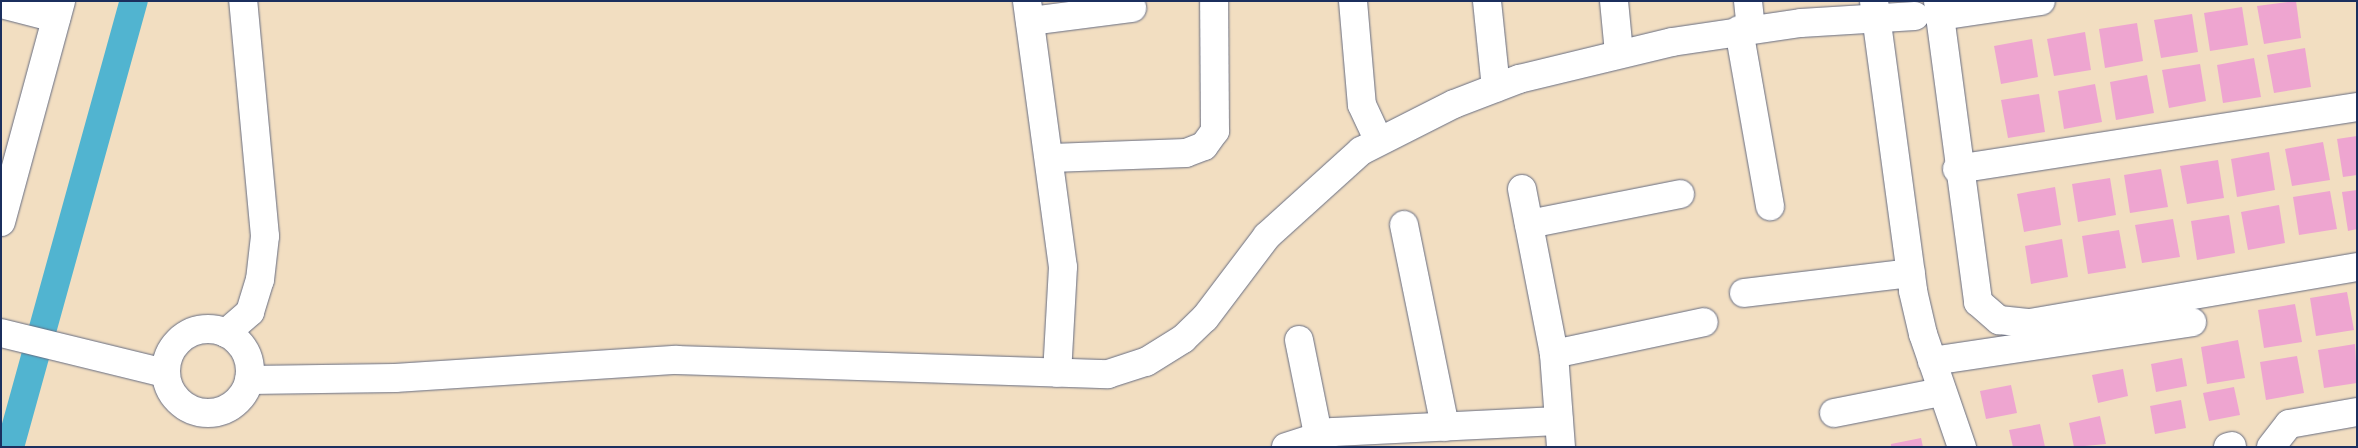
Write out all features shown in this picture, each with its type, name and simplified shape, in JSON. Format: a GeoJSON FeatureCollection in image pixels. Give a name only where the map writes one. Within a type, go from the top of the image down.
{"type":"FeatureCollection","features":[{"type":"Feature","properties":{"kind":"street"},"geometry":{"type":"LineString","coordinates":[[226,333],[250,312],[260,280],[265,236],[243,1]]}},
{"type":"Feature","properties":{"kind":"street"},"geometry":{"type":"LineString","coordinates":[[1052,158],[1186,154],[1204,146],[1215,132],[1214,1]]}},
{"type":"Feature","properties":{"kind":"street"},"geometry":{"type":"LineString","coordinates":[[1354,1],[1362,105],[1378,140]]}},
{"type":"Feature","properties":{"kind":"street"},"geometry":{"type":"LineString","coordinates":[[1487,1],[1496,88]]}},
{"type":"Feature","properties":{"kind":"street"},"geometry":{"type":"LineString","coordinates":[[1614,1],[1619,53]]}},
{"type":"Feature","properties":{"kind":"street"},"geometry":{"type":"LineString","coordinates":[[1748,1],[1745,30],[1770,206]]}},
{"type":"Feature","properties":{"kind":"street"},"geometry":{"type":"LineString","coordinates":[[249,380],[395,378],[676,360],[1057,373],[1089,376],[1128,370],[1183,339],[1205,318],[1267,236],[1316,188],[1378,140],[1496,88],[1619,53],[1874,9],[1931,11],[2041,1]]}},
{"type":"Feature","properties":{"kind":"street"},"geometry":{"type":"LineString","coordinates":[[1,4],[59,10],[1,222]]}},
{"type":"Feature","properties":{"kind":"street"},"geometry":{"type":"LineString","coordinates":[[1057,373],[1063,267],[1052,158],[1029,11],[1132,8]]}},
{"type":"Feature","properties":{"kind":"street"},"geometry":{"type":"LineString","coordinates":[[1874,9],[1911,273],[1941,392],[1962,447]]}},
{"type":"Feature","properties":{"kind":"street"},"geometry":{"type":"LineString","coordinates":[[1931,11],[1978,302],[1999,320],[2030,323],[2357,267]]}},
{"type":"Feature","properties":{"kind":"street"},"geometry":{"type":"LineString","coordinates":[[1957,169],[2357,107]]}},
{"type":"Feature","properties":{"kind":"street"},"geometry":{"type":"LineString","coordinates":[[1298,340],[1298,443],[1417,438],[1445,427],[1560,434],[1554,354],[1522,190]]}},
{"type":"Feature","properties":{"kind":"street"},"geometry":{"type":"LineString","coordinates":[[1529,224],[1680,194]]}},
{"type":"Feature","properties":{"kind":"street"},"geometry":{"type":"LineString","coordinates":[[1404,224],[1445,427]]}},
{"type":"Feature","properties":{"kind":"street"},"geometry":{"type":"LineString","coordinates":[[1744,293],[1911,273]]}},
{"type":"Feature","properties":{"kind":"street"},"geometry":{"type":"LineString","coordinates":[[1554,354],[1704,322]]}},
{"type":"Feature","properties":{"kind":"street"},"geometry":{"type":"LineString","coordinates":[[1932,361],[2192,322]]}},
{"type":"Feature","properties":{"kind":"street"},"geometry":{"type":"LineString","coordinates":[[209,329],[226,333],[246,352],[249,380],[242,396],[229,407],[204,412],[180,403],[165,373],[168,356],[177,341],[209,329]]}},
{"type":"Feature","properties":{"kind":"street"},"geometry":{"type":"LineString","coordinates":[[1,333],[165,373]]}},
{"type":"Feature","properties":{"kind":"street"},"geometry":{"type":"LineString","coordinates":[[1834,413],[1941,392]]}},
{"type":"Feature","properties":{"kind":"street"},"geometry":{"type":"LineString","coordinates":[[2271,447],[2289,424],[2357,412]]}},
{"type":"Feature","properties":{"kind":"building"},"geometry":{"type":"Polygon","coordinates":[[[2296,1],[2301,38],[2264,44],[2257,6],[2296,1]]]}},
{"type":"Feature","properties":{"kind":"building"},"geometry":{"type":"Polygon","coordinates":[[[2242,7],[2248,45],[2210,51],[2204,13],[2242,7]]]}},
{"type":"Feature","properties":{"kind":"building"},"geometry":{"type":"Polygon","coordinates":[[[2192,14],[2198,52],[2161,58],[2154,20],[2192,14]]]}},
{"type":"Feature","properties":{"kind":"building"},"geometry":{"type":"Polygon","coordinates":[[[2137,23],[2143,61],[2105,68],[2099,29],[2137,23]]]}},
{"type":"Feature","properties":{"kind":"building"},"geometry":{"type":"Polygon","coordinates":[[[2085,32],[2091,70],[2054,76],[2047,39],[2085,32]]]}},
{"type":"Feature","properties":{"kind":"building"},"geometry":{"type":"Polygon","coordinates":[[[2032,39],[2038,77],[2001,84],[1994,46],[2032,39]]]}},
{"type":"Feature","properties":{"kind":"building"},"geometry":{"type":"Polygon","coordinates":[[[2305,48],[2311,87],[2274,93],[2267,55],[2305,48]]]}},
{"type":"Feature","properties":{"kind":"building"},"geometry":{"type":"Polygon","coordinates":[[[2254,58],[2261,97],[2223,103],[2217,65],[2254,58]]]}},
{"type":"Feature","properties":{"kind":"building"},"geometry":{"type":"Polygon","coordinates":[[[2200,64],[2206,101],[2169,108],[2162,70],[2200,64]]]}},
{"type":"Feature","properties":{"kind":"building"},"geometry":{"type":"Polygon","coordinates":[[[2147,75],[2154,113],[2116,120],[2110,82],[2147,75]]]}},
{"type":"Feature","properties":{"kind":"building"},"geometry":{"type":"Polygon","coordinates":[[[2095,84],[2102,122],[2064,129],[2058,91],[2095,84]]]}},
{"type":"Feature","properties":{"kind":"building"},"geometry":{"type":"Polygon","coordinates":[[[2039,94],[2045,132],[2008,138],[2001,100],[2039,94]]]}},
{"type":"Feature","properties":{"kind":"building"},"geometry":{"type":"Polygon","coordinates":[[[2357,136],[2357,175],[2343,177],[2337,139],[2357,136]]]}},
{"type":"Feature","properties":{"kind":"building"},"geometry":{"type":"Polygon","coordinates":[[[2323,142],[2330,180],[2292,186],[2285,149],[2323,142]]]}},
{"type":"Feature","properties":{"kind":"building"},"geometry":{"type":"Polygon","coordinates":[[[2269,152],[2275,190],[2237,197],[2231,159],[2269,152]]]}},
{"type":"Feature","properties":{"kind":"building"},"geometry":{"type":"Polygon","coordinates":[[[2218,160],[2224,198],[2187,204],[2180,166],[2218,160]]]}},
{"type":"Feature","properties":{"kind":"building"},"geometry":{"type":"Polygon","coordinates":[[[2161,169],[2168,207],[2130,213],[2124,175],[2161,169]]]}},
{"type":"Feature","properties":{"kind":"building"},"geometry":{"type":"Polygon","coordinates":[[[2110,178],[2116,215],[2078,222],[2072,184],[2110,178]]]}},
{"type":"Feature","properties":{"kind":"building"},"geometry":{"type":"Polygon","coordinates":[[[2055,187],[2061,225],[2024,232],[2017,194],[2055,187]]]}},
{"type":"Feature","properties":{"kind":"building"},"geometry":{"type":"Polygon","coordinates":[[[2357,190],[2357,229],[2348,231],[2342,192],[2357,190]]]}},
{"type":"Feature","properties":{"kind":"building"},"geometry":{"type":"Polygon","coordinates":[[[2330,191],[2337,229],[2299,235],[2293,197],[2330,191]]]}},
{"type":"Feature","properties":{"kind":"building"},"geometry":{"type":"Polygon","coordinates":[[[2279,205],[2285,243],[2248,250],[2241,212],[2279,205]]]}},
{"type":"Feature","properties":{"kind":"building"},"geometry":{"type":"Polygon","coordinates":[[[2229,215],[2235,253],[2197,260],[2191,221],[2229,215]]]}},
{"type":"Feature","properties":{"kind":"building"},"geometry":{"type":"Polygon","coordinates":[[[2173,219],[2180,257],[2142,263],[2135,225],[2173,219]]]}},
{"type":"Feature","properties":{"kind":"building"},"geometry":{"type":"Polygon","coordinates":[[[2119,230],[2126,268],[2088,274],[2082,236],[2119,230]]]}},
{"type":"Feature","properties":{"kind":"building"},"geometry":{"type":"Polygon","coordinates":[[[2062,239],[2068,277],[2031,284],[2025,246],[2062,239]]]}},
{"type":"Feature","properties":{"kind":"building"},"geometry":{"type":"Polygon","coordinates":[[[2347,292],[2354,330],[2316,336],[2310,298],[2347,292]]]}},
{"type":"Feature","properties":{"kind":"building"},"geometry":{"type":"Polygon","coordinates":[[[2295,304],[2302,342],[2264,348],[2258,310],[2295,304]]]}},
{"type":"Feature","properties":{"kind":"building"},"geometry":{"type":"Polygon","coordinates":[[[2238,340],[2245,378],[2207,384],[2201,347],[2238,340]]]}},
{"type":"Feature","properties":{"kind":"building"},"geometry":{"type":"Polygon","coordinates":[[[2355,344],[2357,383],[2324,388],[2318,350],[2355,344]]]}},
{"type":"Feature","properties":{"kind":"building"},"geometry":{"type":"Polygon","coordinates":[[[2297,356],[2304,393],[2266,400],[2260,362],[2297,356]]]}},
{"type":"Feature","properties":{"kind":"building"},"geometry":{"type":"Polygon","coordinates":[[[2182,358],[2187,386],[2156,392],[2151,364],[2182,358]]]}},
{"type":"Feature","properties":{"kind":"building"},"geometry":{"type":"Polygon","coordinates":[[[2123,369],[2128,396],[2098,403],[2092,375],[2123,369]]]}},
{"type":"Feature","properties":{"kind":"building"},"geometry":{"type":"Polygon","coordinates":[[[2011,385],[2017,413],[1986,419],[1980,391],[2011,385]]]}},
{"type":"Feature","properties":{"kind":"building"},"geometry":{"type":"Polygon","coordinates":[[[2234,387],[2240,415],[2209,421],[2203,393],[2234,387]]]}},
{"type":"Feature","properties":{"kind":"building"},"geometry":{"type":"Polygon","coordinates":[[[2181,400],[2186,428],[2155,434],[2150,406],[2181,400]]]}},
{"type":"Feature","properties":{"kind":"building"},"geometry":{"type":"Polygon","coordinates":[[[2100,416],[2106,444],[2074,447],[2069,423],[2100,416]]]}},
{"type":"Feature","properties":{"kind":"building"},"geometry":{"type":"Polygon","coordinates":[[[2040,424],[2045,447],[2013,447],[2009,430],[2040,424]]]}},
{"type":"Feature","properties":{"kind":"building"},"geometry":{"type":"Polygon","coordinates":[[[1921,438],[1923,447],[1891,447],[1891,444],[1921,438]]]}},
{"type":"Feature","properties":{"kind":"waterway"},"geometry":{"type":"LineString","coordinates":[[10,447],[134,1]]}}]}
